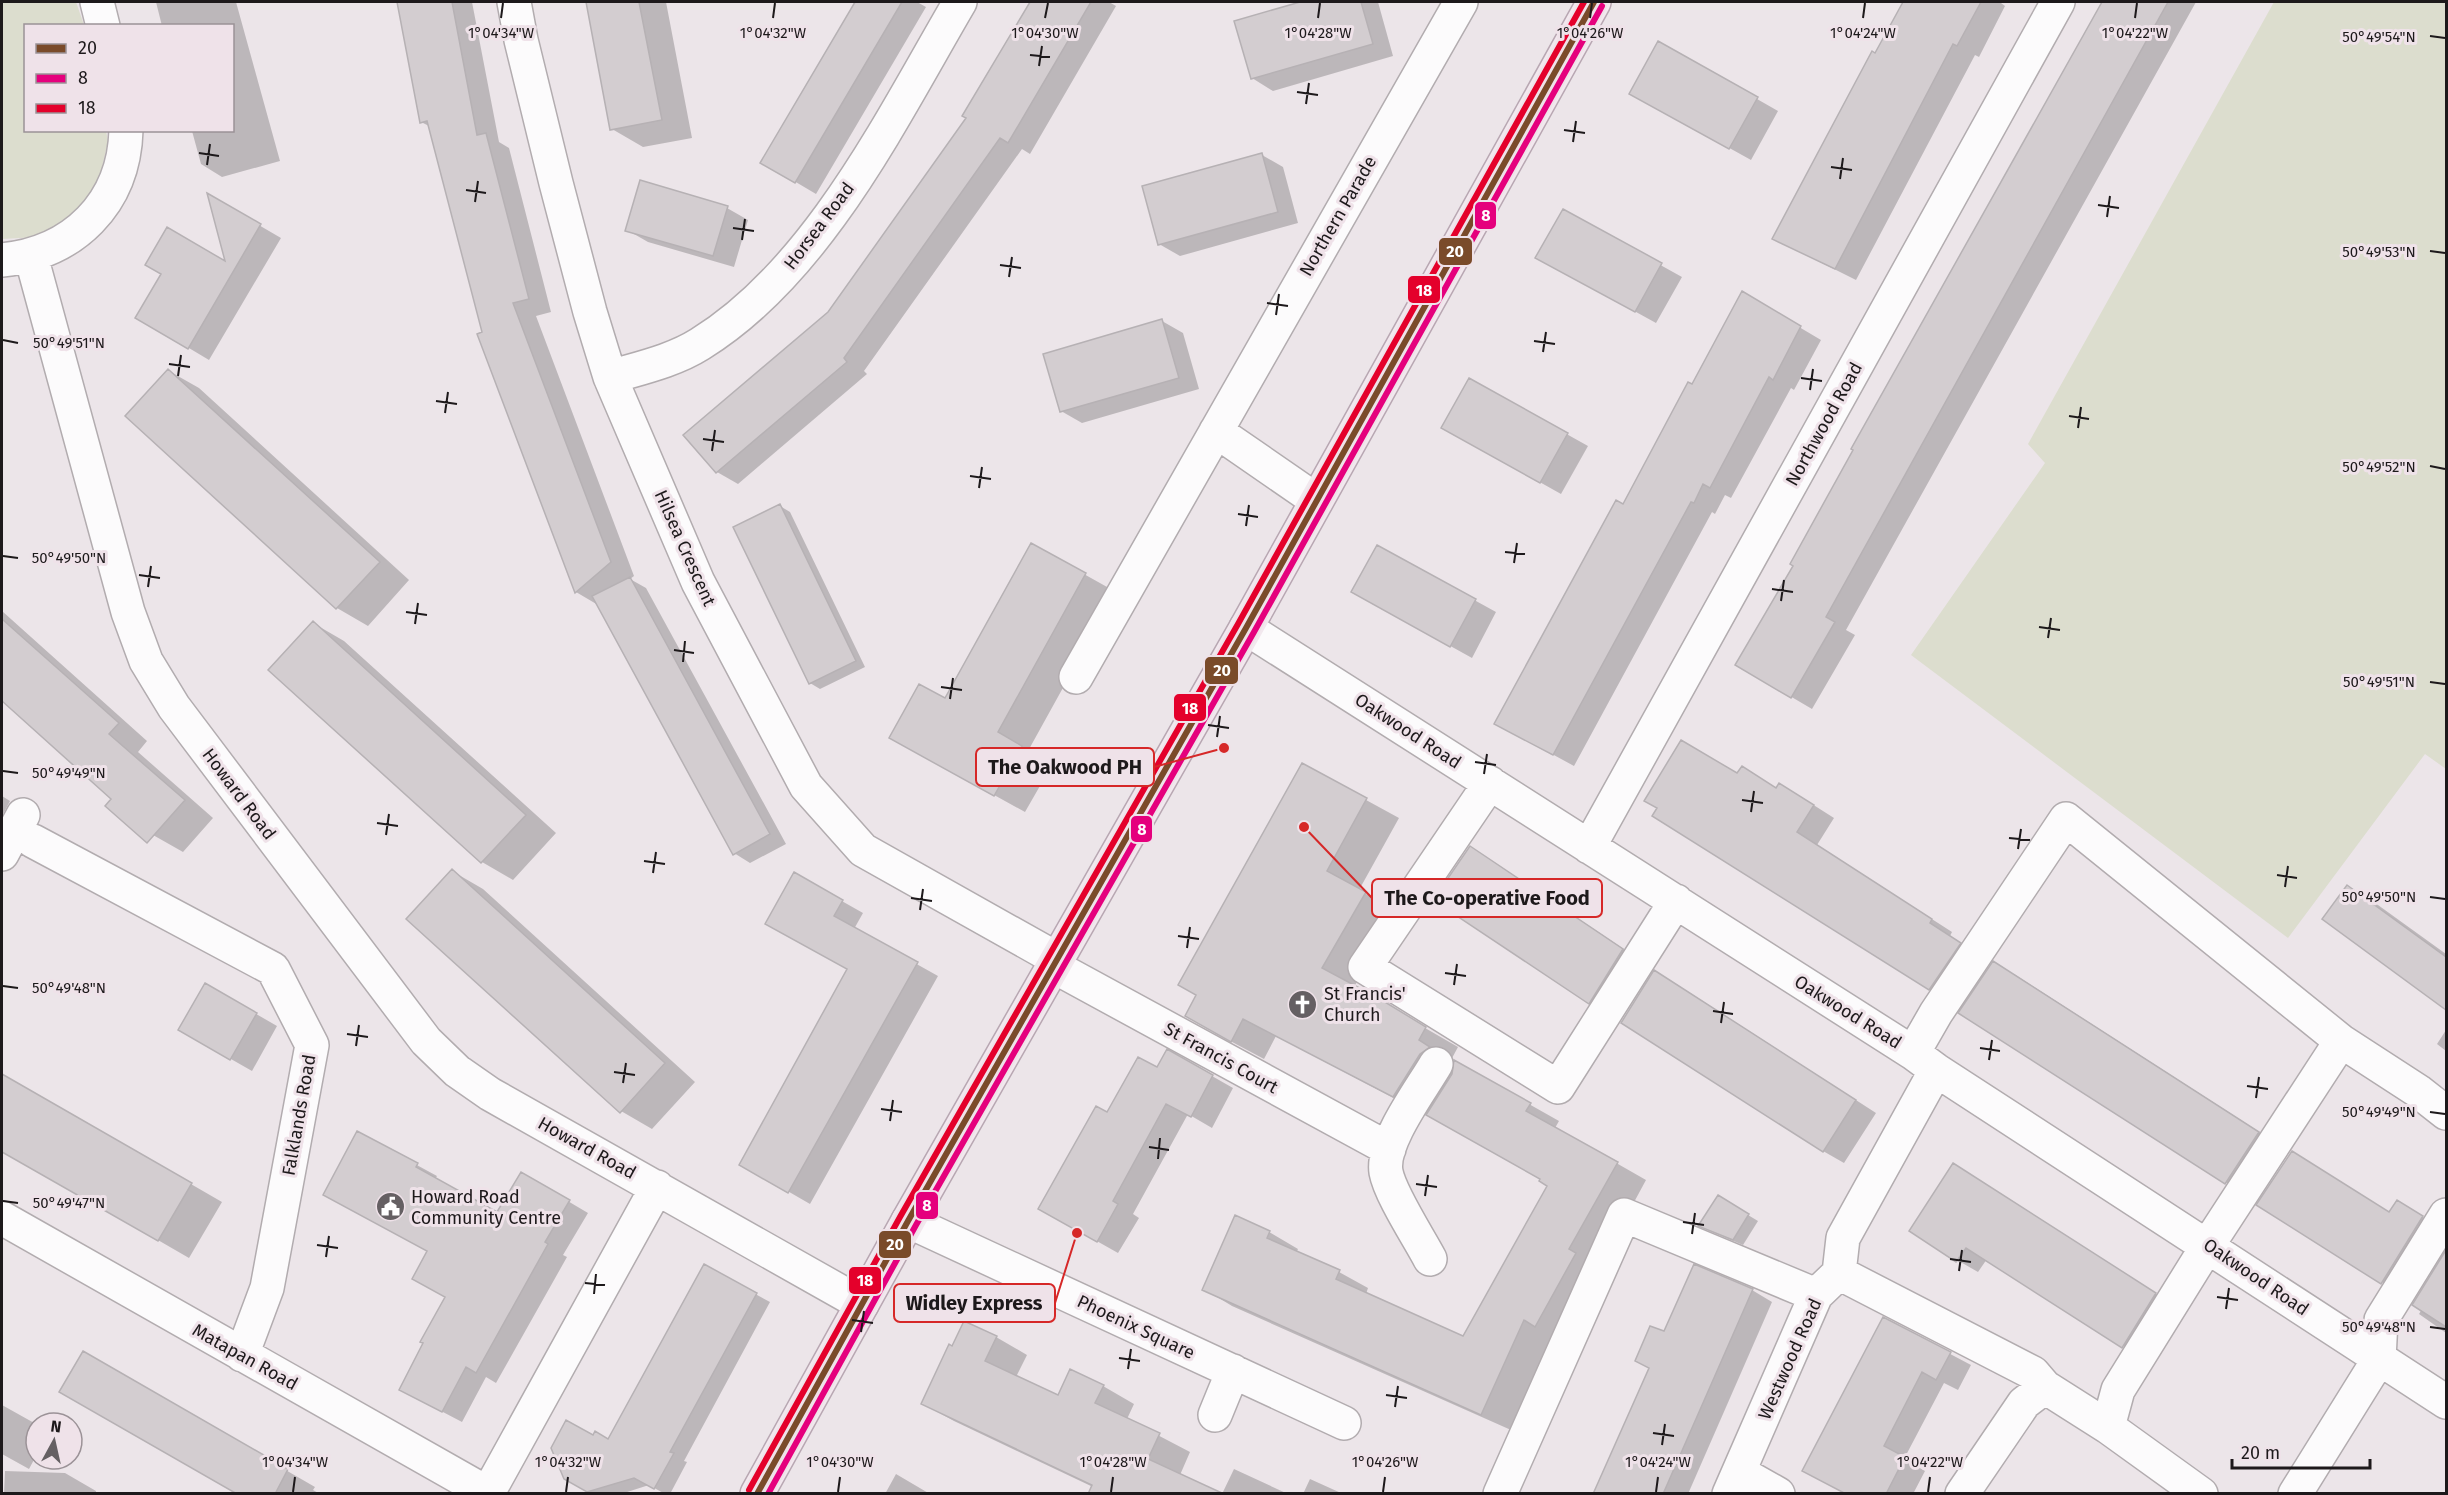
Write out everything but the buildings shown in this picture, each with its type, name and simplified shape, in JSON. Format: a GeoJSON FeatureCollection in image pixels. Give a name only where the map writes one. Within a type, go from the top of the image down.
{"type":"FeatureCollection","features":[{"type":"Feature","properties":{"kind":"main road"},"geometry":{"type":"LineString","coordinates":[[757,1494],[908,1221],[1246,628],[1594,2]]}},
{"type":"Feature","properties":{"kind":"street"},"geometry":{"type":"LineString","coordinates":[[97,2],[102,24]]}},
{"type":"Feature","properties":{"kind":"street","name":"Hilsea Crescent"},"geometry":{"type":"LineString","coordinates":[[514,2],[556,183],[590,312],[610,377],[698,582],[806,786],[863,850],[1055,962]]}},
{"type":"Feature","properties":{"kind":"street","name":"Horsea Road"},"geometry":{"type":"LineString","coordinates":[[610,377],[663,361],[699,345],[736,318],[794,264],[861,170],[960,2]]}},
{"type":"Feature","properties":{"kind":"street","name":"Northern Parade"},"geometry":{"type":"LineString","coordinates":[[1076,677],[1461,2]]}},
{"type":"Feature","properties":{"kind":"street","name":"Northwood Road"},"geometry":{"type":"LineString","coordinates":[[1589,847],[2058,2]]}},
{"type":"Feature","properties":{"kind":"street","name":"Howard Road"},"geometry":{"type":"LineString","coordinates":[[126,132],[119,173],[114,186],[97,212],[75,234],[59,244],[16,258],[128,612],[146,661],[174,707],[426,1041],[458,1071],[490,1094],[862,1304]]}},
{"type":"Feature","properties":{"kind":"street"},"geometry":{"type":"LineString","coordinates":[[1216,432],[1316,500]]}},
{"type":"Feature","properties":{"kind":"street","name":"Oakwood Road"},"geometry":{"type":"LineString","coordinates":[[1246,628],[1925,1061],[2446,1402]]}},
{"type":"Feature","properties":{"kind":"street"},"geometry":{"type":"LineString","coordinates":[[1490,783],[1365,967],[1558,1087],[1676,901]]}},
{"type":"Feature","properties":{"kind":"street"},"geometry":{"type":"LineString","coordinates":[[2201,1494],[2108,1427],[2045,1387],[2033,1373],[1839,1273],[1843,1238],[1925,1061],[1936,1013],[2066,819],[2341,1041],[2418,1090],[2446,1113]]}},
{"type":"Feature","properties":{"kind":"street","name":"Falklands Road"},"geometry":{"type":"LineString","coordinates":[[2,854],[28,828],[273,969],[312,1045],[267,1288],[242,1355]]}},
{"type":"Feature","properties":{"kind":"street","name":"St Francis Court"},"geometry":{"type":"LineString","coordinates":[[1055,962],[1389,1149]]}},
{"type":"Feature","properties":{"kind":"street"},"geometry":{"type":"LineString","coordinates":[[2108,1427],[2118,1390],[2208,1245],[2341,1041]]}},
{"type":"Feature","properties":{"kind":"street"},"geometry":{"type":"LineString","coordinates":[[1430,1259],[1389,1183],[1386,1171],[1389,1149],[1436,1064]]}},
{"type":"Feature","properties":{"kind":"street","name":"Howard Road"},"geometry":{"type":"LineString","coordinates":[[488,1493],[657,1187]]}},
{"type":"Feature","properties":{"kind":"street"},"geometry":{"type":"LineString","coordinates":[[1500,1494],[1624,1215],[1816,1295]]}},
{"type":"Feature","properties":{"kind":"street"},"geometry":{"type":"LineString","coordinates":[[2295,1494],[2379,1359],[2381,1320],[2446,1215]]}},
{"type":"Feature","properties":{"kind":"street","name":"Matapan Road"},"geometry":{"type":"LineString","coordinates":[[2,1218],[488,1493]]}},
{"type":"Feature","properties":{"kind":"street","name":"Phoenix Square"},"geometry":{"type":"LineString","coordinates":[[908,1221],[1344,1423]]}},
{"type":"Feature","properties":{"kind":"street","name":"Westwood Road"},"geometry":{"type":"LineString","coordinates":[[1734,1483],[1816,1295],[1839,1273]]}},
{"type":"Feature","properties":{"kind":"street"},"geometry":{"type":"LineString","coordinates":[[1215,1415],[1233,1371]]}},
{"type":"Feature","properties":{"kind":"street"},"geometry":{"type":"LineString","coordinates":[[1962,1494],[2024,1403],[2045,1387]]}},
{"type":"Feature","properties":{"kind":"street"},"geometry":{"type":"LineString","coordinates":[[1734,1483],[1778,1494]]}},
{"type":"Feature","properties":{"kind":"shaded area"},"geometry":{"type":"Polygon","coordinates":[[[2,2],[76,2],[84,24],[24,24],[24,132],[106,132],[108,141],[99,181],[77,216],[38,237],[2,239],[2,2]]]}},
{"type":"Feature","properties":{"kind":"shaded area"},"geometry":{"type":"Polygon","coordinates":[[[2274,2],[2446,2],[2446,769],[2425,754],[2288,938],[1911,655],[2045,463],[2028,444],[2274,2]]]}},
{"type":"Feature","properties":{"kind":"transit line","name":"18"},"geometry":{"type":"LineString","coordinates":[[749,1490],[900,1217],[1238,624],[1584,2]]}},
{"type":"Feature","properties":{"kind":"transit line","name":"20"},"geometry":{"type":"LineString","coordinates":[[757,1494],[908,1221],[1246,628],[1594,2]]}},
{"type":"Feature","properties":{"kind":"transit line","name":"8"},"geometry":{"type":"LineString","coordinates":[[768,1494],[916,1225],[1254,632],[1602,6]]}},
{"type":"Feature","properties":{"kind":"place","name":"The Oakwood PH"},"geometry":{"type":"Point","coordinates":[1224,748]}},
{"type":"Feature","properties":{"kind":"place","name":"The Co-operative Food"},"geometry":{"type":"Point","coordinates":[1304,827]}},
{"type":"Feature","properties":{"kind":"place","name":"St Francis' Church"},"geometry":{"type":"Point","coordinates":[1303,1004]}},
{"type":"Feature","properties":{"kind":"place","name":"Howard Road Community Centre"},"geometry":{"type":"Point","coordinates":[390,1207]}},
{"type":"Feature","properties":{"kind":"place","name":"Widley Express"},"geometry":{"type":"Point","coordinates":[1077,1233]}}]}
